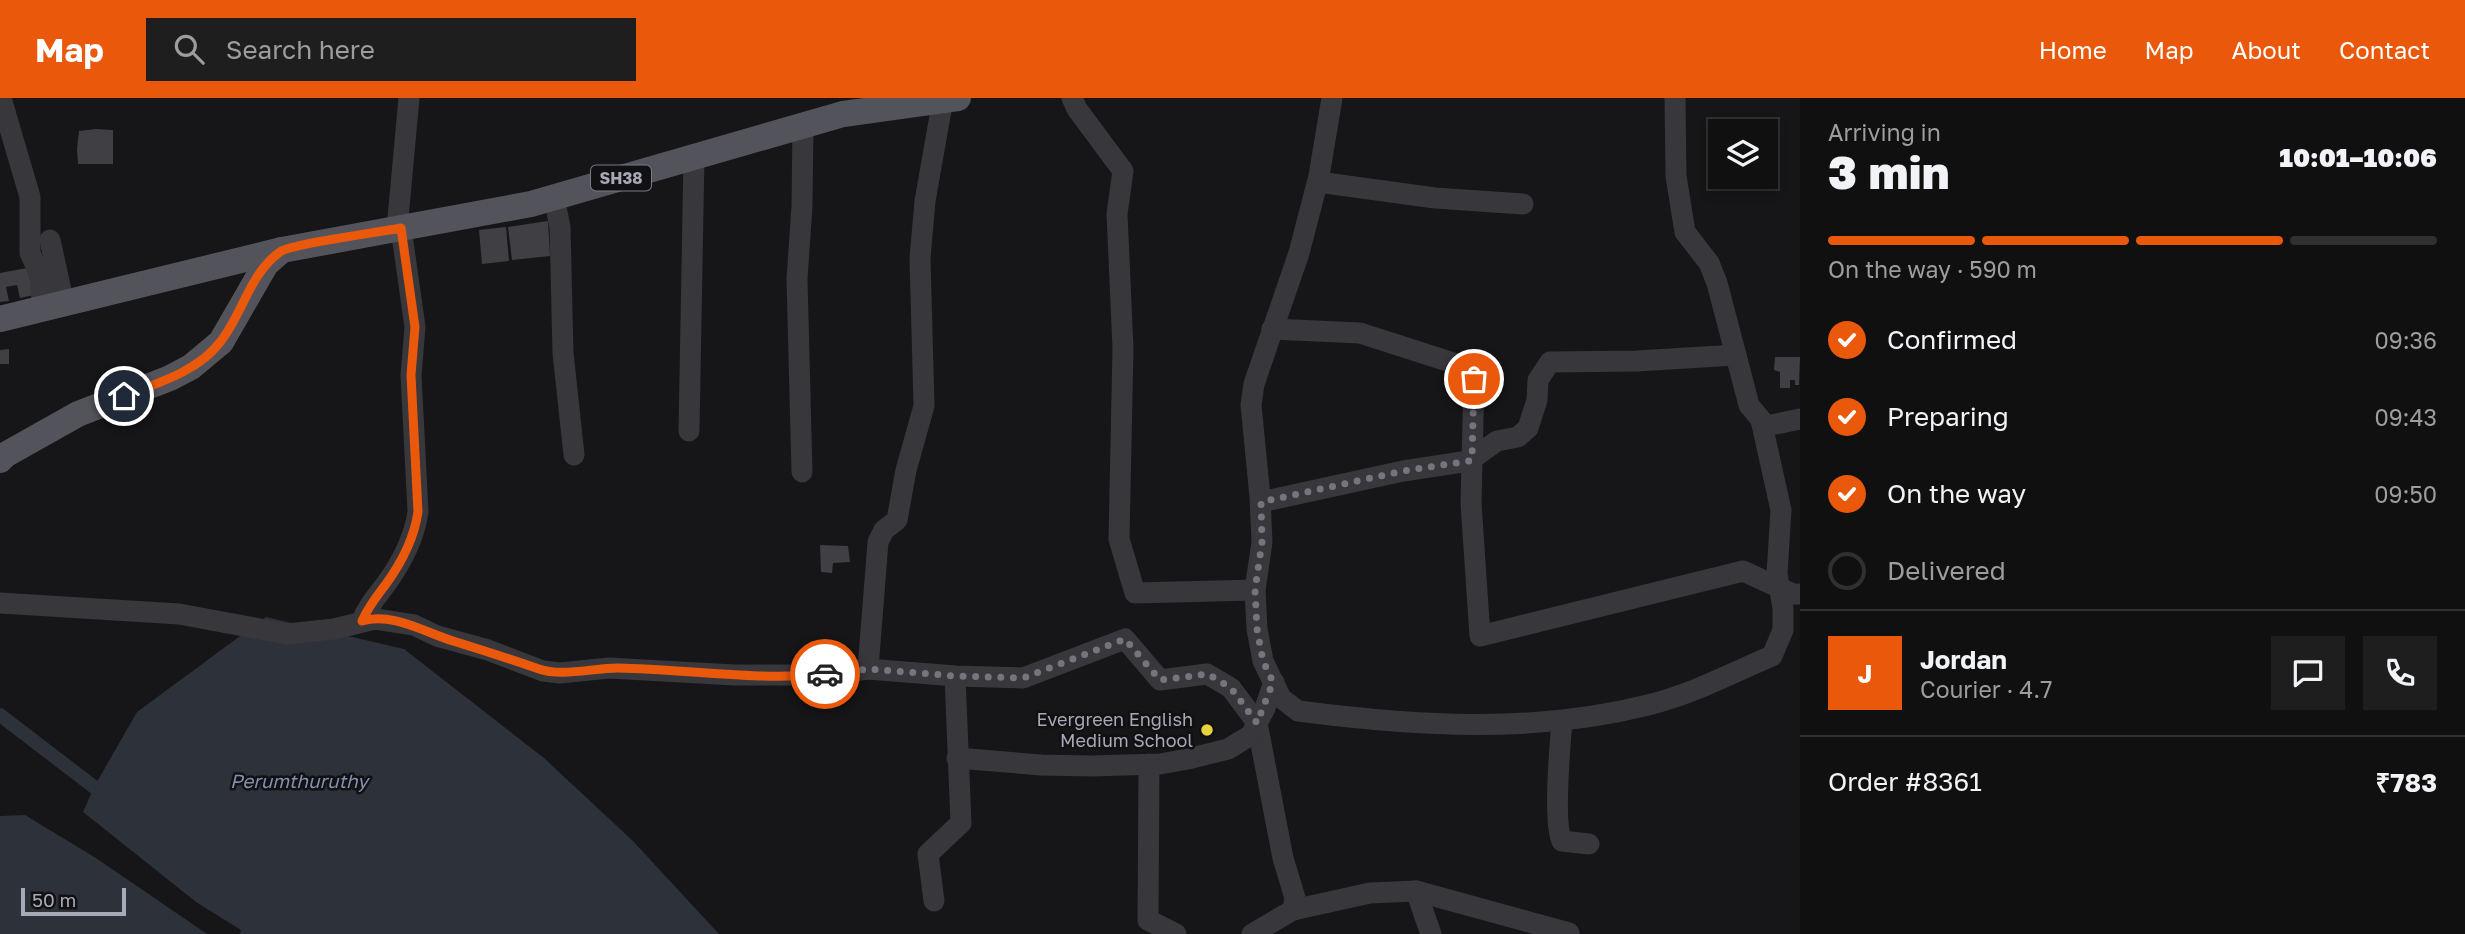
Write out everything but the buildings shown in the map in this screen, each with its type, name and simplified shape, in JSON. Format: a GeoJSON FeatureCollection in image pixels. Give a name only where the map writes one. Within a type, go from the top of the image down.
{"type":"FeatureCollection","features":[{"type":"Feature","properties":{"kind":"main road","name":"SH38"},"geometry":{"type":"LineString","coordinates":[[0,320],[282,250],[531,204],[843,114],[951,98]]}},
{"type":"Feature","properties":{"kind":"main road"},"geometry":{"type":"LineString","coordinates":[[0,460],[78,414],[191,367],[221,342],[266,264],[282,250]]}},
{"type":"Feature","properties":{"kind":"street"},"geometry":{"type":"LineString","coordinates":[[1,98],[30,197],[30,253],[40,275],[42,300],[51,307]]}},
{"type":"Feature","properties":{"kind":"street"},"geometry":{"type":"LineString","coordinates":[[362,621],[367,608],[387,582],[415,533],[418,512],[411,375],[415,327],[399,229],[409,98]]}},
{"type":"Feature","properties":{"kind":"street"},"geometry":{"type":"LineString","coordinates":[[868,669],[878,542],[884,530],[897,520],[906,470],[923,407],[920,258],[925,201],[951,98]]}},
{"type":"Feature","properties":{"kind":"street"},"geometry":{"type":"LineString","coordinates":[[1072,98],[1123,172],[1117,214],[1123,348],[1119,539],[1135,593],[1255,590]]}},
{"type":"Feature","properties":{"kind":"street"},"geometry":{"type":"LineString","coordinates":[[1332,98],[1318,181],[1299,253],[1254,384],[1251,405],[1261,502],[1262,542],[1255,590],[1257,629],[1263,661],[1273,682],[1281,698],[1298,711],[1437,725],[1543,724],[1674,698],[1772,656],[1783,630],[1783,608],[1777,573],[1781,510],[1761,420]]}},
{"type":"Feature","properties":{"kind":"street"},"geometry":{"type":"LineString","coordinates":[[1675,98],[1676,176],[1685,232],[1709,263],[1717,283],[1749,405],[1766,426],[1800,419]]}},
{"type":"Feature","properties":{"kind":"street"},"geometry":{"type":"LineString","coordinates":[[802,472],[797,279],[802,206],[803,125]]}},
{"type":"Feature","properties":{"kind":"street"},"geometry":{"type":"LineString","coordinates":[[690,430],[694,156]]}},
{"type":"Feature","properties":{"kind":"street"},"geometry":{"type":"LineString","coordinates":[[1318,181],[1435,198],[1523,204]]}},
{"type":"Feature","properties":{"kind":"street"},"geometry":{"type":"LineString","coordinates":[[554,197],[560,228],[563,354],[574,455]]}},
{"type":"Feature","properties":{"kind":"street"},"geometry":{"type":"LineString","coordinates":[[50,240],[51,307]]}},
{"type":"Feature","properties":{"kind":"street"},"geometry":{"type":"LineString","coordinates":[[1272,329],[1360,333],[1469,368],[1474,379],[1471,503],[1480,636],[1743,571],[1800,594]]}},
{"type":"Feature","properties":{"kind":"street"},"geometry":{"type":"LineString","coordinates":[[1261,502],[1403,471],[1472,460],[1497,441],[1518,437],[1528,428],[1537,400],[1538,380],[1550,362],[1637,361],[1736,355]]}},
{"type":"Feature","properties":{"kind":"street"},"geometry":{"type":"LineString","coordinates":[[0,603],[179,614],[286,635],[334,629],[374,618],[414,625],[437,636],[488,650],[543,671],[560,673],[609,668],[808,675],[868,669],[1023,678],[1125,639],[1160,680],[1208,674],[1231,688],[1257,723],[1283,858],[1295,898],[1293,910]]}},
{"type":"Feature","properties":{"kind":"street"},"geometry":{"type":"LineString","coordinates":[[934,901],[928,854],[961,823],[955,676]]}},
{"type":"Feature","properties":{"kind":"street"},"geometry":{"type":"LineString","coordinates":[[957,758],[1041,765],[1149,764],[1188,759],[1228,749],[1251,735],[1273,682]]}},
{"type":"Feature","properties":{"kind":"street"},"geometry":{"type":"LineString","coordinates":[[1562,721],[1558,815],[1560,837],[1562,841],[1589,844]]}},
{"type":"Feature","properties":{"kind":"street"},"geometry":{"type":"LineString","coordinates":[[1149,764],[1148,920],[1176,934]]}},
{"type":"Feature","properties":{"kind":"street"},"geometry":{"type":"LineString","coordinates":[[1416,891],[1431,934]]}},
{"type":"Feature","properties":{"kind":"street"},"geometry":{"type":"LineString","coordinates":[[1252,934],[1293,910],[1370,893],[1416,891],[1569,933]]}},
{"type":"Feature","properties":{"kind":"water","name":"Perumthuruthy"},"geometry":{"type":"Polygon","coordinates":[[[266,617],[404,649],[544,758],[633,841],[719,934],[240,934],[241,930],[196,902],[83,812],[94,787],[137,712],[266,617]]]}},
{"type":"Feature","properties":{"kind":"water"},"geometry":{"type":"Polygon","coordinates":[[[25,815],[96,858],[207,934],[0,934],[0,816],[25,815]]]}},
{"type":"Feature","properties":{"kind":"waterway"},"geometry":{"type":"LineString","coordinates":[[0,715],[94,787]]}},
{"type":"Feature","properties":{"kind":"way so far"},"geometry":{"type":"LineString","coordinates":[[825,674],[868,669],[1023,678],[1125,639],[1160,680],[1208,674],[1231,688],[1257,723],[1273,682],[1263,661],[1257,629],[1255,590],[1262,542],[1261,502],[1403,471],[1472,460],[1474,379]]}},
{"type":"Feature","properties":{"kind":"place","name":"Evergreen English Medium School"},"geometry":{"type":"Point","coordinates":[1207,730]}},
{"type":"Feature","properties":{"kind":"route"},"geometry":{"type":"LineString","coordinates":[[124,396],[170,378],[209,354],[221,342],[266,264],[282,250],[401,228],[415,327],[411,375],[415,411],[418,512],[415,533],[408,547],[367,608],[362,621],[374,618],[414,625],[437,636],[488,650],[543,671],[560,673],[590,668],[631,668],[734,675],[825,674]]}}]}
